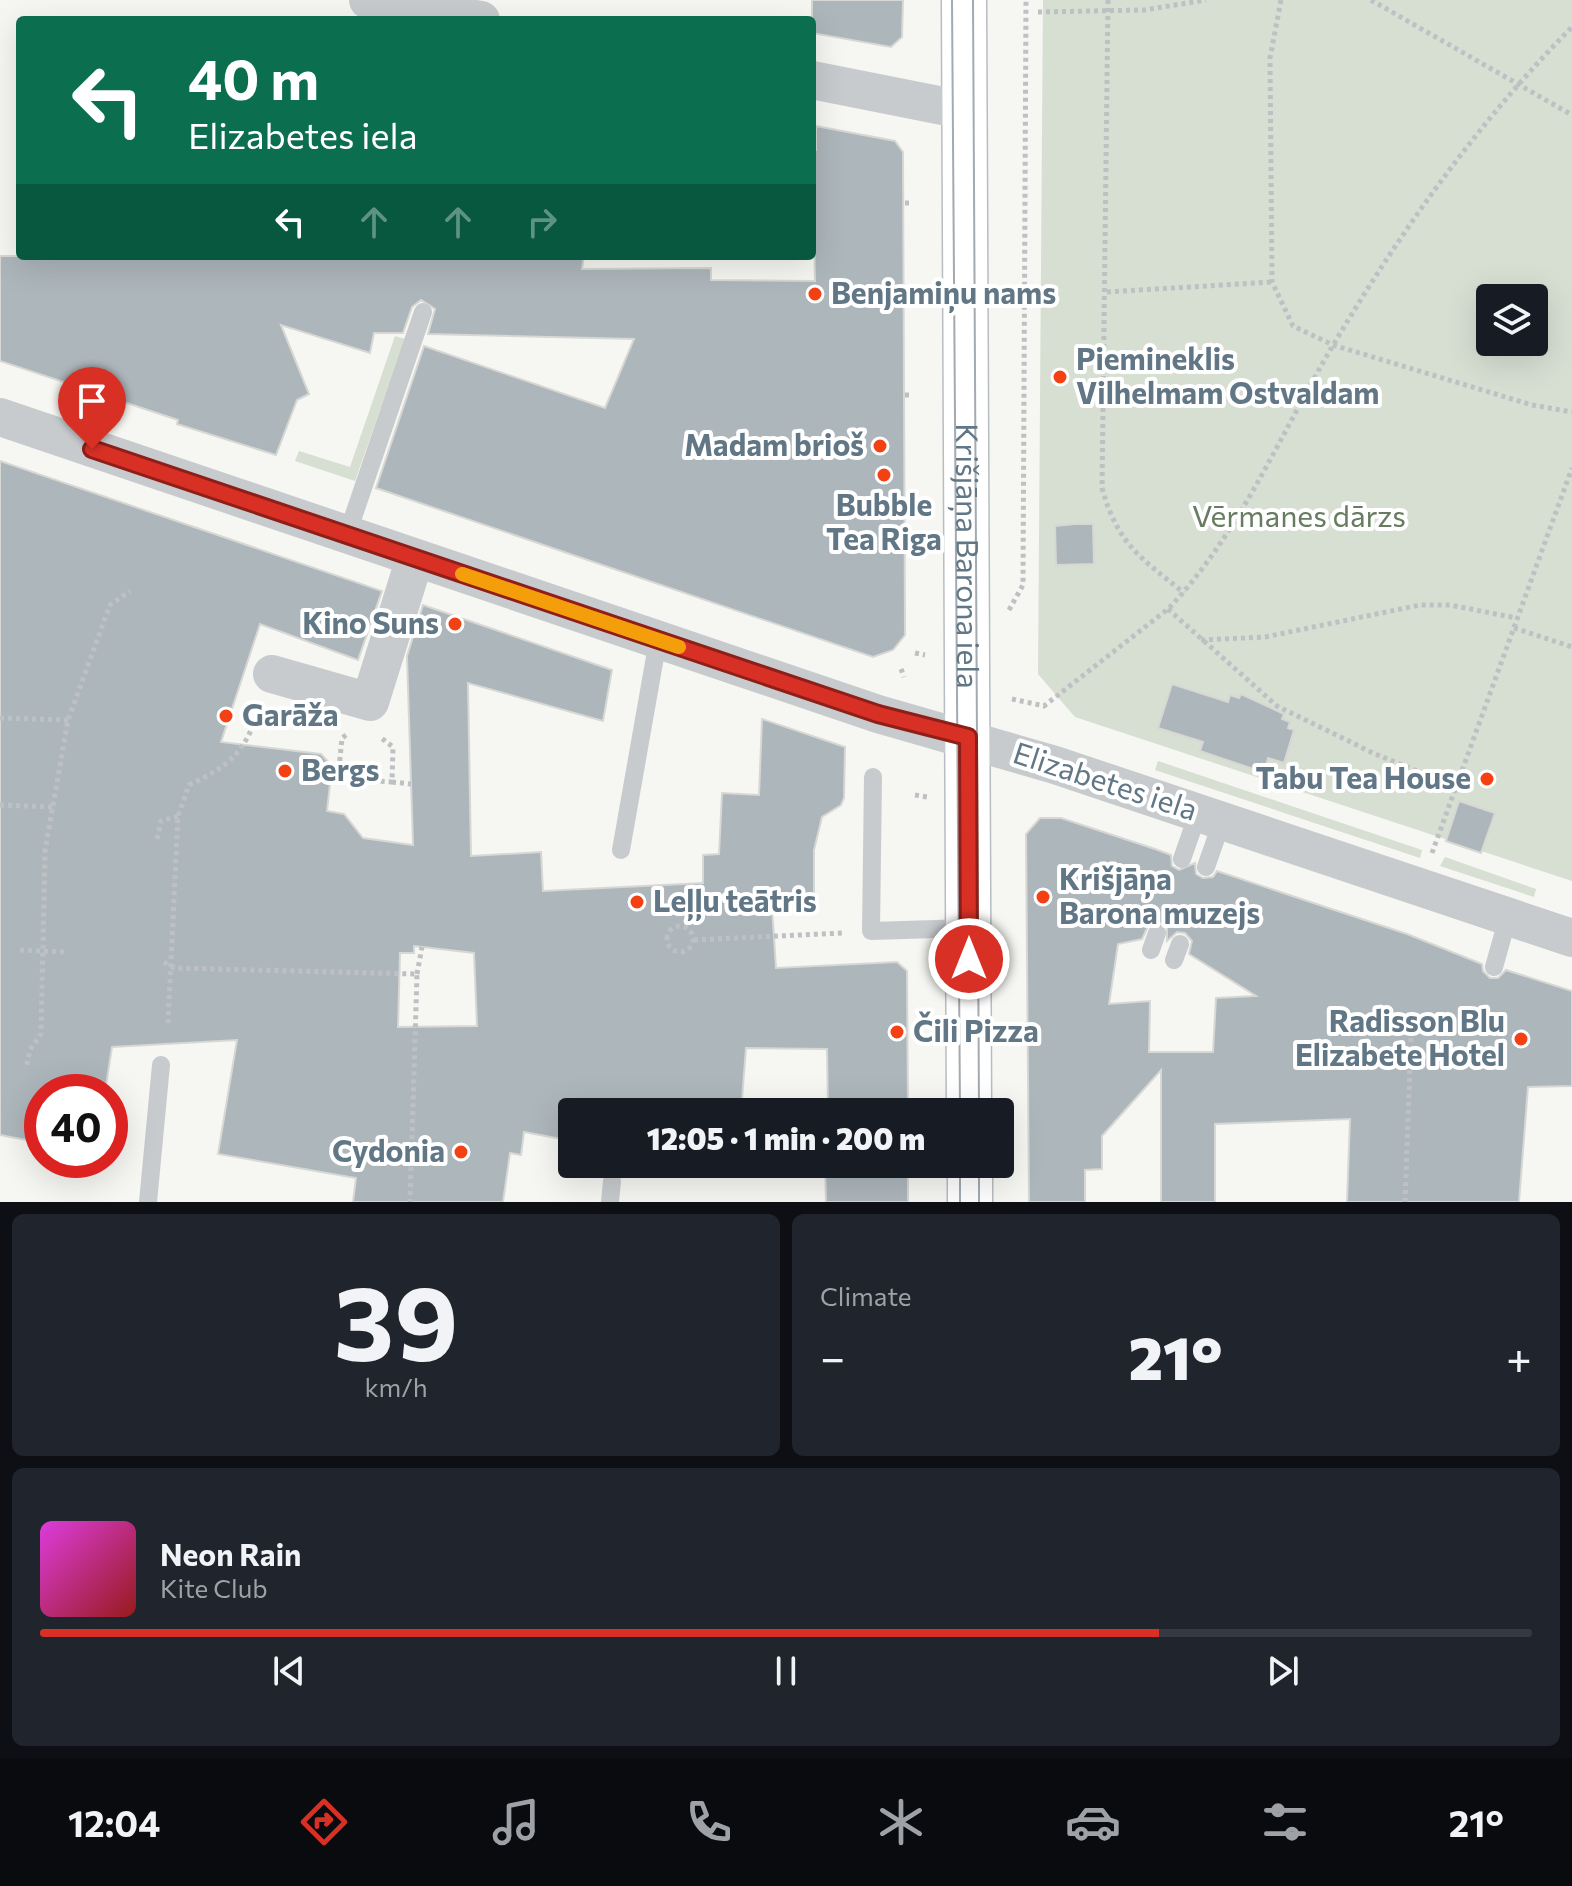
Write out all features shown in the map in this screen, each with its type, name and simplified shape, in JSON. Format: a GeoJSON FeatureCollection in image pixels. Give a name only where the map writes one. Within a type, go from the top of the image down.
{"type":"FeatureCollection","features":[{"type":"Feature","properties":{"kind":"street"},"geometry":{"type":"LineString","coordinates":[[368,0],[456,16]]}},
{"type":"Feature","properties":{"kind":"street","name":"Krišjāņa Barona iela"},"geometry":{"type":"LineString","coordinates":[[964,0],[969,1098]]}},
{"type":"Feature","properties":{"kind":"street"},"geometry":{"type":"LineString","coordinates":[[816,81],[963,110]]}},
{"type":"Feature","properties":{"kind":"street","name":"Elizabetes iela"},"geometry":{"type":"LineString","coordinates":[[0,417],[878,714],[968,737],[1572,938]]}},
{"type":"Feature","properties":{"kind":"street"},"geometry":{"type":"LineString","coordinates":[[272,674],[367,713],[381,656],[415,558]]}},
{"type":"Feature","properties":{"kind":"street"},"geometry":{"type":"LineString","coordinates":[[970,1178],[970,1202]]}},
{"type":"Feature","properties":{"kind":"lane"},"geometry":{"type":"LineString","coordinates":[[347,535],[423,312]]}},
{"type":"Feature","properties":{"kind":"lane"},"geometry":{"type":"LineString","coordinates":[[621,850],[658,640]]}},
{"type":"Feature","properties":{"kind":"lane"},"geometry":{"type":"LineString","coordinates":[[873,777],[871,931],[969,928]]}},
{"type":"Feature","properties":{"kind":"lane"},"geometry":{"type":"LineString","coordinates":[[1182,859],[1210,817]]}},
{"type":"Feature","properties":{"kind":"lane"},"geometry":{"type":"LineString","coordinates":[[1206,867],[1210,817]]}},
{"type":"Feature","properties":{"kind":"lane"},"geometry":{"type":"LineString","coordinates":[[1494,967],[1508,917]]}},
{"type":"Feature","properties":{"kind":"lane"},"geometry":{"type":"LineString","coordinates":[[148,1202],[161,1065]]}},
{"type":"Feature","properties":{"kind":"lane"},"geometry":{"type":"LineString","coordinates":[[610,1202],[612,1181]]}},
{"type":"Feature","properties":{"kind":"path"},"geometry":{"type":"LineString","coordinates":[[968,650],[1010,608],[1023,585],[1026,0]]}},
{"type":"Feature","properties":{"kind":"path"},"geometry":{"type":"LineString","coordinates":[[1108,0],[1107,292],[1102,488],[1116,530],[1130,548],[1184,593]]}},
{"type":"Feature","properties":{"kind":"path"},"geometry":{"type":"LineString","coordinates":[[1038,12],[1144,10],[1206,0]]}},
{"type":"Feature","properties":{"kind":"path"},"geometry":{"type":"LineString","coordinates":[[1281,0],[1270,58],[1272,282],[1293,326],[1333,345],[1532,405],[1572,412]]}},
{"type":"Feature","properties":{"kind":"path"},"geometry":{"type":"LineString","coordinates":[[1371,0],[1518,81],[1572,115]]}},
{"type":"Feature","properties":{"kind":"path"},"geometry":{"type":"LineString","coordinates":[[1012,699],[1044,706],[1168,609],[1184,593],[1218,548],[1333,345],[1445,174],[1518,81],[1572,27]]}},
{"type":"Feature","properties":{"kind":"path"},"geometry":{"type":"LineString","coordinates":[[1107,292],[1272,282]]}},
{"type":"Feature","properties":{"kind":"path"},"geometry":{"type":"LineString","coordinates":[[1420,888],[1572,468]]}},
{"type":"Feature","properties":{"kind":"path"},"geometry":{"type":"LineString","coordinates":[[27,1065],[30,1050],[41,1034],[45,851],[68,720],[110,605],[130,591]]}},
{"type":"Feature","properties":{"kind":"path"},"geometry":{"type":"LineString","coordinates":[[1200,640],[1265,637],[1420,605],[1462,607],[1516,618]]}},
{"type":"Feature","properties":{"kind":"path"},"geometry":{"type":"LineString","coordinates":[[1168,609],[1277,706],[1373,753],[1456,787]]}},
{"type":"Feature","properties":{"kind":"path"},"geometry":{"type":"LineString","coordinates":[[1514,628],[1572,647]]}},
{"type":"Feature","properties":{"kind":"path"},"geometry":{"type":"LineString","coordinates":[[915,653],[925,655]]}},
{"type":"Feature","properties":{"kind":"path"},"geometry":{"type":"LineString","coordinates":[[901,669],[904,677]]}},
{"type":"Feature","properties":{"kind":"path"},"geometry":{"type":"LineString","coordinates":[[392,782],[393,747],[367,713],[342,738],[338,778],[411,784]]}},
{"type":"Feature","properties":{"kind":"path"},"geometry":{"type":"LineString","coordinates":[[0,718],[68,720]]}},
{"type":"Feature","properties":{"kind":"path"},"geometry":{"type":"LineString","coordinates":[[168,1023],[174,968],[178,816],[189,785],[227,767],[254,726]]}},
{"type":"Feature","properties":{"kind":"path"},"geometry":{"type":"LineString","coordinates":[[915,795],[928,797]]}},
{"type":"Feature","properties":{"kind":"path"},"geometry":{"type":"LineString","coordinates":[[0,805],[53,807]]}},
{"type":"Feature","properties":{"kind":"path"},"geometry":{"type":"LineString","coordinates":[[157,839],[161,821],[178,816]]}},
{"type":"Feature","properties":{"kind":"path"},"geometry":{"type":"LineString","coordinates":[[676,927],[685,927],[694,940],[687,951],[678,952],[670,948],[668,935],[676,927]]}},
{"type":"Feature","properties":{"kind":"path"},"geometry":{"type":"LineString","coordinates":[[694,940],[871,931]]}},
{"type":"Feature","properties":{"kind":"path"},"geometry":{"type":"LineString","coordinates":[[410,1202],[417,974],[422,947]]}},
{"type":"Feature","properties":{"kind":"path"},"geometry":{"type":"LineString","coordinates":[[20,950],[65,952]]}},
{"type":"Feature","properties":{"kind":"path"},"geometry":{"type":"LineString","coordinates":[[164,962],[174,968],[417,974]]}},
{"type":"Feature","properties":{"kind":"path"},"geometry":{"type":"LineString","coordinates":[[1405,1202],[1412,1010]]}},
{"type":"Feature","properties":{"kind":"green space","name":"Vērmanes dārzs"},"geometry":{"type":"Polygon","coordinates":[[[1043,0],[1572,0],[1572,881],[1075,717],[1038,674],[1043,0]]]}},
{"type":"Feature","properties":{"kind":"green space"},"geometry":{"type":"Polygon","coordinates":[[[395,336],[405,339],[355,481],[295,461],[299,451],[350,467],[395,336]]]}},
{"type":"Feature","properties":{"kind":"green space"},"geometry":{"type":"Polygon","coordinates":[[[1158,761],[1422,850],[1420,858],[1155,770],[1158,761]]]}},
{"type":"Feature","properties":{"kind":"green space"},"geometry":{"type":"Polygon","coordinates":[[[1445,857],[1536,889],[1534,897],[1440,866],[1445,857]]]}},
{"type":"Feature","properties":{"kind":"building"},"geometry":{"type":"Polygon","coordinates":[[[812,0],[903,0],[902,37],[891,47],[816,34],[816,16],[812,16],[812,0]]]}},
{"type":"Feature","properties":{"kind":"building"},"geometry":{"type":"Polygon","coordinates":[[[816,126],[895,141],[903,152],[905,635],[893,650],[873,657],[376,488],[424,346],[605,408],[634,339],[428,334],[435,309],[421,300],[412,307],[403,333],[374,333],[370,353],[281,325],[309,394],[297,400],[276,455],[177,424],[178,420],[0,361],[0,256],[16,256],[16,260],[583,260],[582,269],[711,268],[711,280],[815,281],[816,126]]]}},
{"type":"Feature","properties":{"kind":"building"},"geometry":{"type":"Polygon","coordinates":[[[0,461],[382,591],[358,660],[260,624],[221,742],[321,754],[332,766],[327,811],[344,814],[363,838],[413,845],[407,656],[423,605],[612,670],[603,721],[468,683],[471,856],[541,852],[543,891],[703,883],[703,855],[719,854],[722,793],[759,795],[762,719],[845,747],[844,798],[841,805],[822,817],[814,850],[814,904],[772,907],[776,968],[897,962],[907,971],[908,1098],[828,1098],[827,1049],[746,1048],[742,1098],[558,1098],[558,1138],[524,1132],[521,1155],[510,1153],[503,1202],[353,1202],[356,1178],[218,1154],[237,1040],[112,1047],[108,1074],[24,1074],[24,1140],[0,1135],[0,461]],[[414,946],[414,953],[400,953],[398,1027],[477,1026],[474,953],[414,946]]]}},
{"type":"Feature","properties":{"kind":"building"},"geometry":{"type":"Polygon","coordinates":[[[1093,524],[1094,564],[1056,565],[1055,526],[1093,524]]]}},
{"type":"Feature","properties":{"kind":"building"},"geometry":{"type":"Polygon","coordinates":[[[1172,684],[1228,702],[1230,695],[1239,698],[1241,694],[1284,714],[1282,719],[1290,722],[1288,728],[1294,730],[1284,763],[1268,758],[1265,773],[1200,751],[1203,742],[1158,728],[1172,684]]]}},
{"type":"Feature","properties":{"kind":"building"},"geometry":{"type":"Polygon","coordinates":[[[1459,801],[1495,813],[1481,853],[1446,841],[1459,801]]]}},
{"type":"Feature","properties":{"kind":"building"},"geometry":{"type":"Polygon","coordinates":[[[1040,818],[1061,818],[1171,855],[1172,866],[1179,870],[1195,863],[1196,874],[1203,878],[1213,877],[1217,871],[1407,934],[1482,964],[1483,971],[1490,978],[1498,978],[1506,970],[1572,991],[1572,1086],[1528,1087],[1519,1202],[1347,1202],[1350,1119],[1215,1124],[1215,1202],[1161,1202],[1161,1070],[1102,1136],[1102,1169],[1085,1170],[1085,1202],[1029,1202],[1026,834],[1040,818]],[[1156,921],[1149,924],[1142,939],[1118,944],[1109,1004],[1150,1001],[1149,1052],[1213,1052],[1216,998],[1256,996],[1189,954],[1192,941],[1185,933],[1177,932],[1167,941],[1167,926],[1156,921]]]}},
{"type":"Feature","properties":{"kind":"building"},"geometry":{"type":"Polygon","coordinates":[[[825,1178],[908,1178],[908,1202],[826,1202],[825,1178]]]}},
{"type":"Feature","properties":{"kind":"tram line"},"geometry":{"type":"LineString","coordinates":[[952,0],[960,1098]]}},
{"type":"Feature","properties":{"kind":"tram line"},"geometry":{"type":"LineString","coordinates":[[973,0],[979,1098]]}},
{"type":"Feature","properties":{"kind":"tram line"},"geometry":{"type":"LineString","coordinates":[[960,1178],[960,1202]]}},
{"type":"Feature","properties":{"kind":"tram line"},"geometry":{"type":"LineString","coordinates":[[979,1178],[979,1202]]}},
{"type":"Feature","properties":{"kind":"slow traffic"},"geometry":{"type":"LineString","coordinates":[[462,574],[679,647]]}},
{"type":"Feature","properties":{"kind":"place","name":"Benjamiņu nams"},"geometry":{"type":"Point","coordinates":[815,294]}},
{"type":"Feature","properties":{"kind":"place","name":"Piemineklis Vilhelmam Ostvaldam"},"geometry":{"type":"Point","coordinates":[1060,377]}},
{"type":"Feature","properties":{"kind":"place","name":"Madam brioš"},"geometry":{"type":"Point","coordinates":[880,446]}},
{"type":"Feature","properties":{"kind":"place","name":"Bubble Tea Riga"},"geometry":{"type":"Point","coordinates":[884,475]}},
{"type":"Feature","properties":{"kind":"place","name":"Kino Suns"},"geometry":{"type":"Point","coordinates":[455,624]}},
{"type":"Feature","properties":{"kind":"place","name":"Garāža"},"geometry":{"type":"Point","coordinates":[226,716]}},
{"type":"Feature","properties":{"kind":"place","name":"Bergs"},"geometry":{"type":"Point","coordinates":[285,771]}},
{"type":"Feature","properties":{"kind":"place","name":"Tabu Tea House"},"geometry":{"type":"Point","coordinates":[1487,779]}},
{"type":"Feature","properties":{"kind":"place","name":"Krišjāņa Barona muzejs"},"geometry":{"type":"Point","coordinates":[1043,897]}},
{"type":"Feature","properties":{"kind":"place","name":"Leļļu teātris"},"geometry":{"type":"Point","coordinates":[637,902]}},
{"type":"Feature","properties":{"kind":"place","name":"Čili Pizza"},"geometry":{"type":"Point","coordinates":[897,1032]}},
{"type":"Feature","properties":{"kind":"place","name":"Radisson Blu Elizabete Hotel"},"geometry":{"type":"Point","coordinates":[1521,1039]}},
{"type":"Feature","properties":{"kind":"place","name":"Cydonia"},"geometry":{"type":"Point","coordinates":[461,1152]}},
{"type":"Feature","properties":{"kind":"route"},"geometry":{"type":"LineString","coordinates":[[92,449],[878,714],[968,737],[969,959]]}}]}
